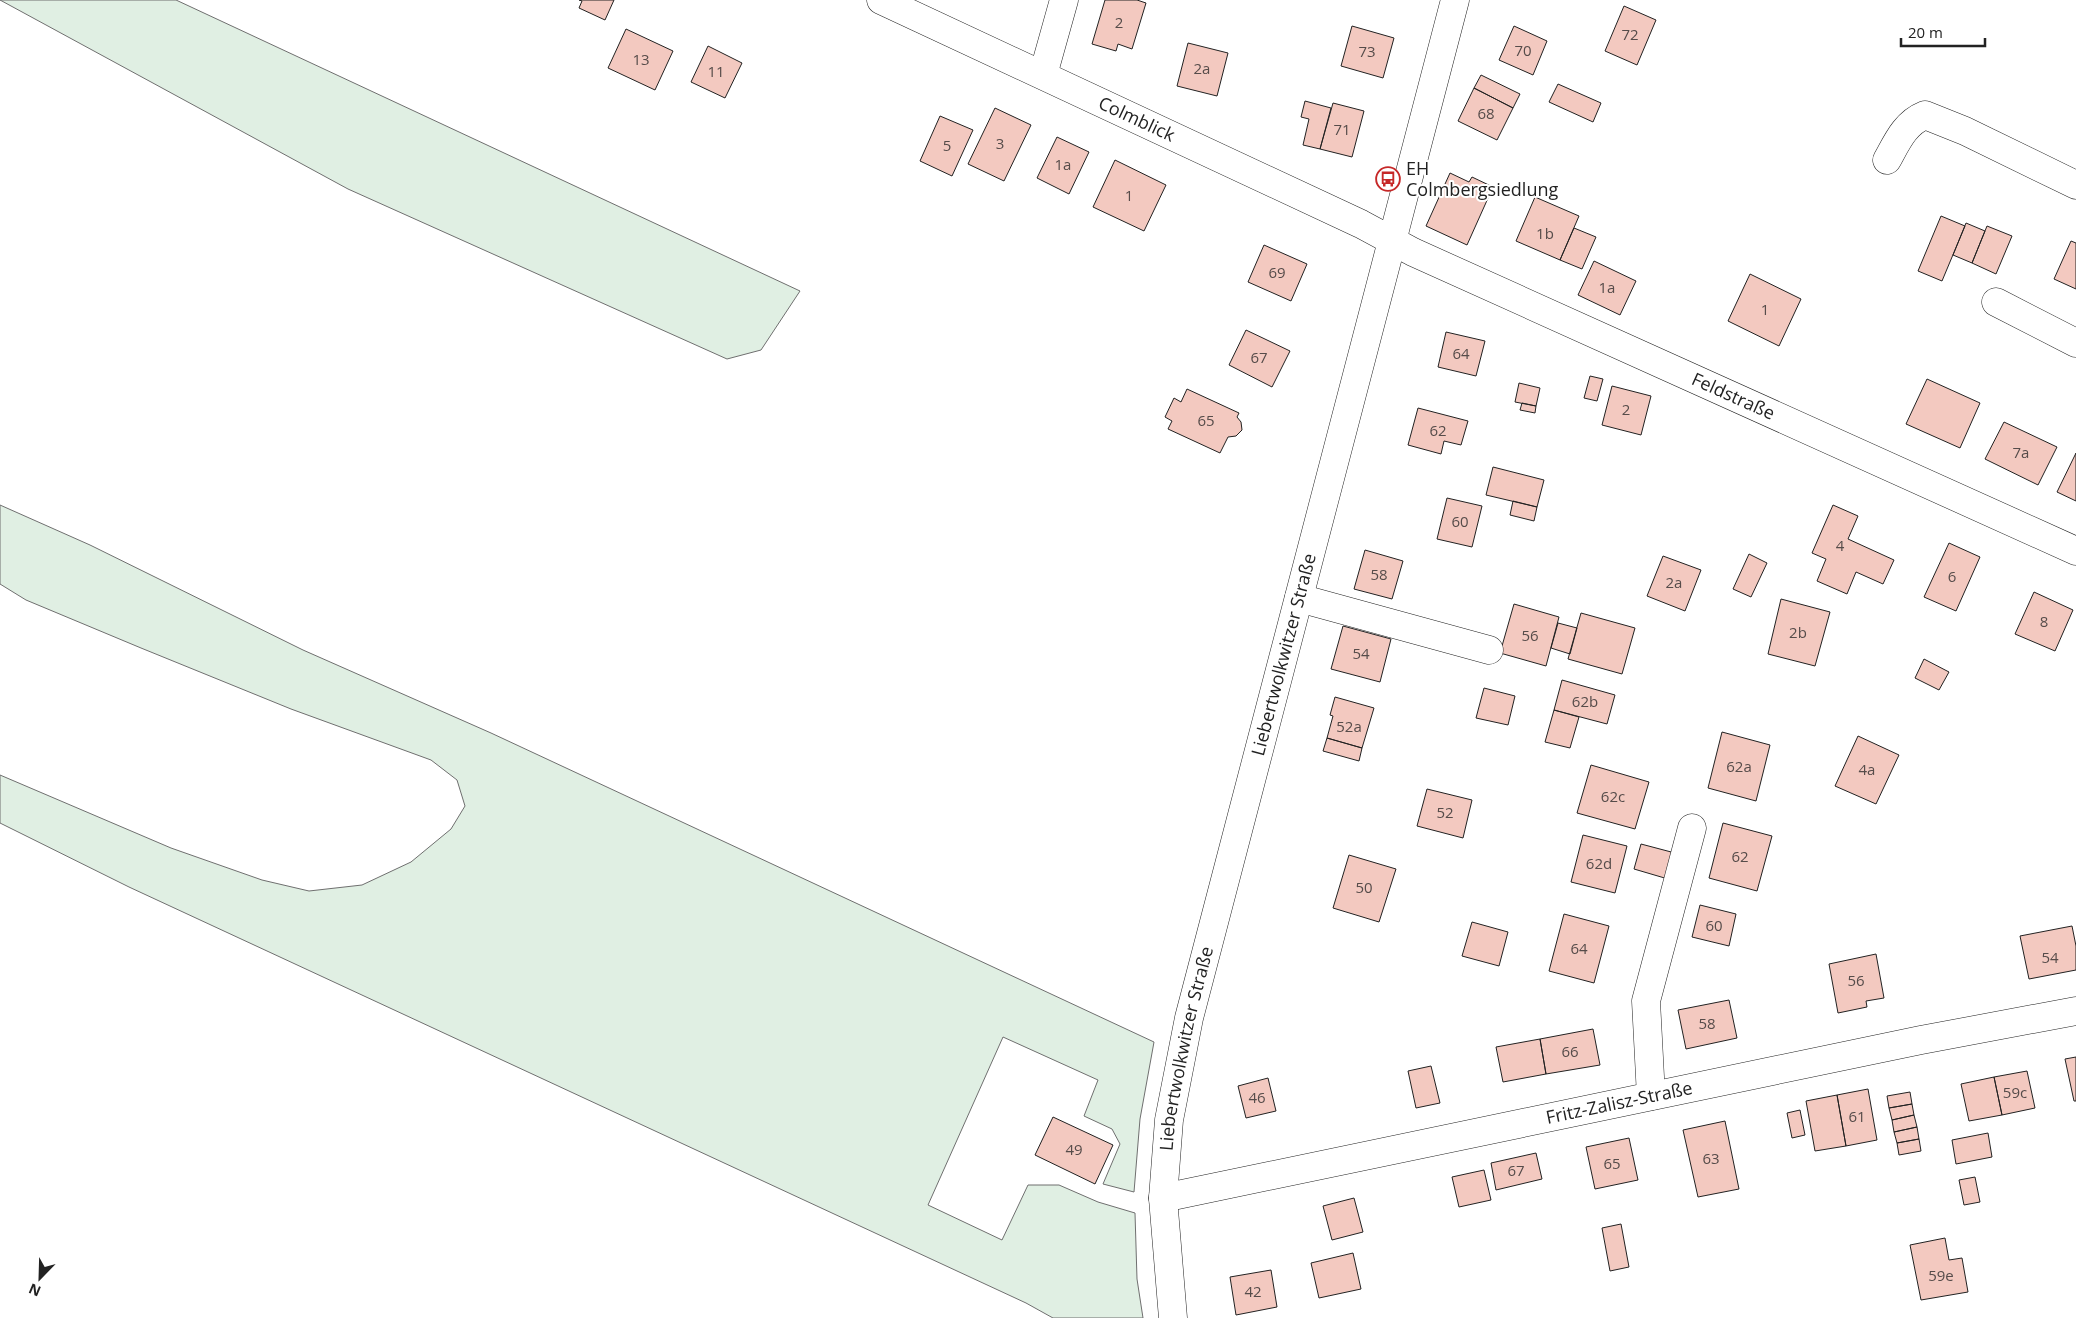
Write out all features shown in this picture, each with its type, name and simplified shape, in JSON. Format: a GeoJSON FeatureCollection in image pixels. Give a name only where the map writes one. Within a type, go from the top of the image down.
{"type":"FeatureCollection","features":[{"type":"Feature","properties":{"kind":"street","name":"Colmblick"},"geometry":{"type":"LineString","coordinates":[[881,0],[1361,224],[1392,241]]}},
{"type":"Feature","properties":{"kind":"street"},"geometry":{"type":"LineString","coordinates":[[1043,75],[1064,0]]}},
{"type":"Feature","properties":{"kind":"street","name":"Liebertwolkwitzer Straße"},"geometry":{"type":"LineString","coordinates":[[1173,1318],[1163,1198],[1169,1120],[1189,1018],[1455,0]]}},
{"type":"Feature","properties":{"kind":"street"},"geometry":{"type":"LineString","coordinates":[[1887,160],[1905,129],[1915,119],[1926,115],[1965,131],[2076,185]]}},
{"type":"Feature","properties":{"kind":"street","name":"Feldstraße"},"geometry":{"type":"LineString","coordinates":[[1392,241],[2076,551]]}},
{"type":"Feature","properties":{"kind":"street"},"geometry":{"type":"LineString","coordinates":[[1996,302],[2076,342]]}},
{"type":"Feature","properties":{"kind":"street"},"geometry":{"type":"LineString","coordinates":[[1299,598],[1488,650]]}},
{"type":"Feature","properties":{"kind":"street"},"geometry":{"type":"LineString","coordinates":[[1651,1096],[1646,1000],[1692,828]]}},
{"type":"Feature","properties":{"kind":"street","name":"Fritz-Zalisz-Straße"},"geometry":{"type":"LineString","coordinates":[[1163,1198],[1651,1096],[2076,1011]]}},
{"type":"Feature","properties":{"kind":"green space"},"geometry":{"type":"Polygon","coordinates":[[[0,0],[176,0],[800,291],[761,350],[727,359],[348,189],[0,0]]]}},
{"type":"Feature","properties":{"kind":"green space"},"geometry":{"type":"Polygon","coordinates":[[[0,505],[90,545],[303,650],[491,733],[1154,1042],[1140,1119],[1134,1192],[1103,1184],[1120,1144],[1112,1129],[1084,1116],[1098,1080],[1003,1037],[928,1205],[1002,1240],[1028,1185],[1059,1185],[1098,1202],[1135,1213],[1137,1279],[1143,1318],[1053,1318],[1026,1303],[129,887],[0,823],[0,775],[171,848],[262,880],[309,891],[362,885],[411,862],[451,829],[465,806],[457,780],[431,760],[291,709],[141,648],[26,600],[0,584],[0,505]]]}},
{"type":"Feature","properties":{"kind":"building"},"geometry":{"type":"Polygon","coordinates":[[[579,0],[614,0],[605,20],[579,8],[582,1],[579,0]]]}},
{"type":"Feature","properties":{"kind":"building"},"geometry":{"type":"Polygon","coordinates":[[[1105,0],[1137,0],[1146,3],[1132,49],[1118,44],[1116,51],[1092,44],[1105,0]]]}},
{"type":"Feature","properties":{"kind":"building"},"geometry":{"type":"Polygon","coordinates":[[[1624,6],[1656,20],[1637,65],[1605,51],[1624,6]]]}},
{"type":"Feature","properties":{"kind":"building"},"geometry":{"type":"Polygon","coordinates":[[[1352,26],[1394,38],[1383,78],[1341,66],[1352,26]]]}},
{"type":"Feature","properties":{"kind":"building"},"geometry":{"type":"Polygon","coordinates":[[[1514,26],[1547,41],[1533,75],[1499,60],[1514,26]]]}},
{"type":"Feature","properties":{"kind":"building"},"geometry":{"type":"Polygon","coordinates":[[[626,29],[673,51],[655,90],[608,68],[626,29]]]}},
{"type":"Feature","properties":{"kind":"building"},"geometry":{"type":"Polygon","coordinates":[[[1188,43],[1228,53],[1217,96],[1177,86],[1188,43]]]}},
{"type":"Feature","properties":{"kind":"building"},"geometry":{"type":"Polygon","coordinates":[[[708,46],[742,63],[725,98],[691,82],[708,46]]]}},
{"type":"Feature","properties":{"kind":"building"},"geometry":{"type":"Polygon","coordinates":[[[1481,75],[1520,94],[1513,108],[1474,88],[1481,75]]]}},
{"type":"Feature","properties":{"kind":"building"},"geometry":{"type":"Polygon","coordinates":[[[1558,84],[1601,103],[1593,122],[1549,102],[1558,84]]]}},
{"type":"Feature","properties":{"kind":"building"},"geometry":{"type":"Polygon","coordinates":[[[1474,88],[1513,108],[1497,140],[1458,121],[1474,88]]]}},
{"type":"Feature","properties":{"kind":"building"},"geometry":{"type":"Polygon","coordinates":[[[1305,101],[1331,108],[1320,149],[1303,145],[1309,119],[1301,117],[1305,101]]]}},
{"type":"Feature","properties":{"kind":"building"},"geometry":{"type":"Polygon","coordinates":[[[1333,103],[1364,111],[1352,157],[1320,149],[1333,103]]]}},
{"type":"Feature","properties":{"kind":"building"},"geometry":{"type":"Polygon","coordinates":[[[995,108],[1031,125],[1004,181],[968,164],[995,108]]]}},
{"type":"Feature","properties":{"kind":"building"},"geometry":{"type":"Polygon","coordinates":[[[940,116],[973,130],[952,176],[920,161],[940,116]]]}},
{"type":"Feature","properties":{"kind":"building"},"geometry":{"type":"Polygon","coordinates":[[[1057,137],[1089,152],[1069,194],[1037,178],[1057,137]]]}},
{"type":"Feature","properties":{"kind":"building"},"geometry":{"type":"Polygon","coordinates":[[[1115,160],[1166,185],[1144,231],[1093,207],[1115,160]]]}},
{"type":"Feature","properties":{"kind":"building"},"geometry":{"type":"Polygon","coordinates":[[[1450,173],[1469,182],[1472,177],[1493,187],[1467,245],[1426,226],[1450,173]]]}},
{"type":"Feature","properties":{"kind":"building"},"geometry":{"type":"Polygon","coordinates":[[[1535,197],[1579,216],[1560,260],[1516,241],[1535,197]]]}},
{"type":"Feature","properties":{"kind":"building"},"geometry":{"type":"Polygon","coordinates":[[[1941,216],[1965,226],[1942,281],[1918,271],[1941,216]]]}},
{"type":"Feature","properties":{"kind":"building"},"geometry":{"type":"Polygon","coordinates":[[[1966,223],[1985,231],[1972,263],[1953,255],[1966,223]]]}},
{"type":"Feature","properties":{"kind":"building"},"geometry":{"type":"Polygon","coordinates":[[[1987,226],[2012,236],[1996,274],[1972,263],[1987,226]]]}},
{"type":"Feature","properties":{"kind":"building"},"geometry":{"type":"Polygon","coordinates":[[[1574,228],[1596,237],[1582,269],[1560,260],[1574,228]]]}},
{"type":"Feature","properties":{"kind":"building"},"geometry":{"type":"Polygon","coordinates":[[[2071,241],[2076,243],[2076,289],[2054,279],[2071,241]]]}},
{"type":"Feature","properties":{"kind":"building"},"geometry":{"type":"Polygon","coordinates":[[[1264,245],[1307,264],[1291,301],[1248,282],[1264,245]]]}},
{"type":"Feature","properties":{"kind":"building"},"geometry":{"type":"Polygon","coordinates":[[[1594,261],[1636,281],[1620,315],[1578,295],[1594,261]]]}},
{"type":"Feature","properties":{"kind":"building"},"geometry":{"type":"Polygon","coordinates":[[[1750,274],[1801,299],[1779,346],[1728,321],[1750,274]]]}},
{"type":"Feature","properties":{"kind":"building"},"geometry":{"type":"Polygon","coordinates":[[[1246,330],[1290,351],[1272,387],[1229,365],[1246,330]]]}},
{"type":"Feature","properties":{"kind":"building"},"geometry":{"type":"Polygon","coordinates":[[[1446,332],[1485,341],[1476,376],[1438,367],[1446,332]]]}},
{"type":"Feature","properties":{"kind":"building"},"geometry":{"type":"Polygon","coordinates":[[[1590,376],[1603,379],[1597,401],[1584,398],[1590,376]]]}},
{"type":"Feature","properties":{"kind":"building"},"geometry":{"type":"Polygon","coordinates":[[[1927,379],[1980,403],[1960,448],[1906,424],[1927,379]]]}},
{"type":"Feature","properties":{"kind":"building"},"geometry":{"type":"Polygon","coordinates":[[[1519,383],[1540,388],[1536,406],[1515,402],[1519,383]]]}},
{"type":"Feature","properties":{"kind":"building"},"geometry":{"type":"Polygon","coordinates":[[[1612,386],[1651,396],[1641,435],[1602,425],[1612,386]]]}},
{"type":"Feature","properties":{"kind":"building"},"geometry":{"type":"Polygon","coordinates":[[[1187,389],[1239,413],[1237,417],[1241,422],[1242,430],[1236,436],[1228,437],[1220,453],[1168,429],[1172,421],[1165,417],[1174,398],[1181,402],[1187,389]]]}},
{"type":"Feature","properties":{"kind":"building"},"geometry":{"type":"Polygon","coordinates":[[[1522,403],[1536,406],[1535,413],[1520,410],[1522,403]]]}},
{"type":"Feature","properties":{"kind":"building"},"geometry":{"type":"Polygon","coordinates":[[[1418,408],[1468,421],[1461,445],[1444,441],[1441,454],[1408,445],[1418,408]]]}},
{"type":"Feature","properties":{"kind":"building"},"geometry":{"type":"Polygon","coordinates":[[[2004,422],[2057,447],[2038,485],[1985,459],[2004,422]]]}},
{"type":"Feature","properties":{"kind":"building"},"geometry":{"type":"Polygon","coordinates":[[[2076,453],[2076,501],[2057,492],[2076,453]]]}},
{"type":"Feature","properties":{"kind":"building"},"geometry":{"type":"Polygon","coordinates":[[[1493,467],[1544,480],[1537,507],[1486,495],[1493,467]]]}},
{"type":"Feature","properties":{"kind":"building"},"geometry":{"type":"Polygon","coordinates":[[[1447,498],[1482,506],[1472,547],[1437,539],[1447,498]]]}},
{"type":"Feature","properties":{"kind":"building"},"geometry":{"type":"Polygon","coordinates":[[[1513,501],[1537,507],[1534,521],[1510,515],[1513,501]]]}},
{"type":"Feature","properties":{"kind":"building"},"geometry":{"type":"Polygon","coordinates":[[[1833,505],[1858,516],[1848,539],[1894,560],[1883,584],[1856,572],[1847,594],[1817,581],[1826,559],[1812,553],[1833,505]]]}},
{"type":"Feature","properties":{"kind":"building"},"geometry":{"type":"Polygon","coordinates":[[[1949,543],[1980,557],[1956,611],[1924,597],[1949,543]]]}},
{"type":"Feature","properties":{"kind":"building"},"geometry":{"type":"Polygon","coordinates":[[[1365,550],[1403,561],[1392,599],[1354,589],[1365,550]]]}},
{"type":"Feature","properties":{"kind":"building"},"geometry":{"type":"Polygon","coordinates":[[[1749,554],[1767,563],[1751,597],[1733,589],[1749,554]]]}},
{"type":"Feature","properties":{"kind":"building"},"geometry":{"type":"Polygon","coordinates":[[[1663,556],[1701,570],[1685,611],[1647,596],[1663,556]]]}},
{"type":"Feature","properties":{"kind":"building"},"geometry":{"type":"Polygon","coordinates":[[[2034,592],[2073,610],[2055,651],[2015,634],[2034,592]]]}},
{"type":"Feature","properties":{"kind":"building"},"geometry":{"type":"Polygon","coordinates":[[[1781,599],[1830,612],[1815,666],[1768,654],[1781,599]]]}},
{"type":"Feature","properties":{"kind":"building"},"geometry":{"type":"Polygon","coordinates":[[[1514,604],[1559,617],[1546,666],[1500,653],[1514,604]]]}},
{"type":"Feature","properties":{"kind":"building"},"geometry":{"type":"Polygon","coordinates":[[[1581,613],[1635,628],[1622,674],[1568,659],[1581,613]]]}},
{"type":"Feature","properties":{"kind":"building"},"geometry":{"type":"Polygon","coordinates":[[[1558,623],[1577,628],[1570,654],[1551,648],[1558,623]]]}},
{"type":"Feature","properties":{"kind":"building"},"geometry":{"type":"Polygon","coordinates":[[[1343,626],[1391,639],[1380,682],[1331,669],[1343,626]]]}},
{"type":"Feature","properties":{"kind":"building"},"geometry":{"type":"Polygon","coordinates":[[[1924,659],[1949,672],[1939,690],[1915,678],[1924,659]]]}},
{"type":"Feature","properties":{"kind":"building"},"geometry":{"type":"Polygon","coordinates":[[[1562,680],[1615,695],[1607,724],[1554,710],[1562,680]]]}},
{"type":"Feature","properties":{"kind":"building"},"geometry":{"type":"Polygon","coordinates":[[[1484,688],[1515,696],[1508,725],[1476,718],[1484,688]]]}},
{"type":"Feature","properties":{"kind":"building"},"geometry":{"type":"Polygon","coordinates":[[[1335,697],[1374,708],[1362,748],[1327,738],[1333,716],[1330,715],[1335,697]]]}},
{"type":"Feature","properties":{"kind":"building"},"geometry":{"type":"Polygon","coordinates":[[[1554,710],[1579,717],[1570,748],[1545,742],[1554,710]]]}},
{"type":"Feature","properties":{"kind":"building"},"geometry":{"type":"Polygon","coordinates":[[[1722,732],[1770,745],[1756,801],[1708,788],[1722,732]]]}},
{"type":"Feature","properties":{"kind":"building"},"geometry":{"type":"Polygon","coordinates":[[[1858,736],[1899,755],[1876,804],[1835,786],[1858,736]]]}},
{"type":"Feature","properties":{"kind":"building"},"geometry":{"type":"Polygon","coordinates":[[[1327,738],[1362,748],[1359,761],[1323,751],[1327,738]]]}},
{"type":"Feature","properties":{"kind":"building"},"geometry":{"type":"Polygon","coordinates":[[[1591,765],[1649,782],[1635,829],[1577,813],[1591,765]]]}},
{"type":"Feature","properties":{"kind":"building"},"geometry":{"type":"Polygon","coordinates":[[[1427,789],[1472,800],[1463,838],[1417,826],[1427,789]]]}},
{"type":"Feature","properties":{"kind":"building"},"geometry":{"type":"Polygon","coordinates":[[[1723,823],[1772,836],[1757,891],[1709,878],[1723,823]]]}},
{"type":"Feature","properties":{"kind":"building"},"geometry":{"type":"Polygon","coordinates":[[[1583,835],[1627,846],[1615,893],[1571,882],[1583,835]]]}},
{"type":"Feature","properties":{"kind":"building"},"geometry":{"type":"Polygon","coordinates":[[[1641,844],[1675,853],[1668,879],[1634,869],[1641,844]]]}},
{"type":"Feature","properties":{"kind":"building"},"geometry":{"type":"Polygon","coordinates":[[[1349,855],[1396,869],[1379,922],[1333,908],[1349,855]]]}},
{"type":"Feature","properties":{"kind":"building"},"geometry":{"type":"Polygon","coordinates":[[[1700,905],[1736,914],[1729,946],[1692,937],[1700,905]]]}},
{"type":"Feature","properties":{"kind":"building"},"geometry":{"type":"Polygon","coordinates":[[[1564,914],[1609,926],[1594,983],[1549,971],[1564,914]]]}},
{"type":"Feature","properties":{"kind":"building"},"geometry":{"type":"Polygon","coordinates":[[[1472,922],[1508,932],[1499,966],[1462,956],[1472,922]]]}},
{"type":"Feature","properties":{"kind":"building"},"geometry":{"type":"Polygon","coordinates":[[[2072,926],[2076,946],[2076,970],[2029,979],[2020,936],[2072,926]]]}},
{"type":"Feature","properties":{"kind":"building"},"geometry":{"type":"Polygon","coordinates":[[[1876,954],[1884,998],[1866,1001],[1867,1007],[1838,1013],[1829,964],[1876,954]]]}},
{"type":"Feature","properties":{"kind":"building"},"geometry":{"type":"Polygon","coordinates":[[[1729,1000],[1737,1038],[1686,1049],[1678,1010],[1729,1000]]]}},
{"type":"Feature","properties":{"kind":"building"},"geometry":{"type":"Polygon","coordinates":[[[1593,1029],[1600,1065],[1546,1074],[1540,1039],[1593,1029]]]}},
{"type":"Feature","properties":{"kind":"building"},"geometry":{"type":"Polygon","coordinates":[[[1540,1039],[1546,1074],[1503,1082],[1496,1047],[1540,1039]]]}},
{"type":"Feature","properties":{"kind":"building"},"geometry":{"type":"Polygon","coordinates":[[[2076,1057],[2076,1101],[2074,1101],[2065,1059],[2076,1057]]]}},
{"type":"Feature","properties":{"kind":"building"},"geometry":{"type":"Polygon","coordinates":[[[1431,1066],[1440,1103],[1416,1108],[1408,1071],[1431,1066]]]}},
{"type":"Feature","properties":{"kind":"building"},"geometry":{"type":"Polygon","coordinates":[[[2027,1071],[2035,1108],[2002,1115],[1994,1077],[2027,1071]]]}},
{"type":"Feature","properties":{"kind":"building"},"geometry":{"type":"Polygon","coordinates":[[[1994,1077],[2002,1115],[1969,1121],[1961,1084],[1994,1077]]]}},
{"type":"Feature","properties":{"kind":"building"},"geometry":{"type":"Polygon","coordinates":[[[1268,1078],[1276,1111],[1246,1118],[1238,1086],[1268,1078]]]}},
{"type":"Feature","properties":{"kind":"building"},"geometry":{"type":"Polygon","coordinates":[[[1868,1089],[1877,1140],[1846,1146],[1837,1095],[1868,1089]]]}},
{"type":"Feature","properties":{"kind":"building"},"geometry":{"type":"Polygon","coordinates":[[[1910,1092],[1912,1104],[1889,1108],[1887,1096],[1910,1092]]]}},
{"type":"Feature","properties":{"kind":"building"},"geometry":{"type":"Polygon","coordinates":[[[1837,1095],[1846,1146],[1815,1151],[1806,1101],[1837,1095]]]}},
{"type":"Feature","properties":{"kind":"building"},"geometry":{"type":"Polygon","coordinates":[[[1912,1104],[1914,1115],[1892,1120],[1889,1108],[1912,1104]]]}},
{"type":"Feature","properties":{"kind":"building"},"geometry":{"type":"Polygon","coordinates":[[[1800,1110],[1805,1135],[1792,1138],[1787,1113],[1800,1110]]]}},
{"type":"Feature","properties":{"kind":"building"},"geometry":{"type":"Polygon","coordinates":[[[1914,1115],[1917,1127],[1894,1132],[1892,1120],[1914,1115]]]}},
{"type":"Feature","properties":{"kind":"building"},"geometry":{"type":"Polygon","coordinates":[[[1053,1117],[1113,1145],[1095,1184],[1035,1155],[1053,1117]]]}},
{"type":"Feature","properties":{"kind":"building"},"geometry":{"type":"Polygon","coordinates":[[[1725,1121],[1739,1189],[1698,1197],[1683,1130],[1725,1121]]]}},
{"type":"Feature","properties":{"kind":"building"},"geometry":{"type":"Polygon","coordinates":[[[1917,1127],[1919,1139],[1897,1143],[1894,1132],[1917,1127]]]}},
{"type":"Feature","properties":{"kind":"building"},"geometry":{"type":"Polygon","coordinates":[[[1988,1133],[1992,1157],[1956,1164],[1952,1140],[1988,1133]]]}},
{"type":"Feature","properties":{"kind":"building"},"geometry":{"type":"Polygon","coordinates":[[[1629,1138],[1638,1180],[1595,1189],[1586,1147],[1629,1138]]]}},
{"type":"Feature","properties":{"kind":"building"},"geometry":{"type":"Polygon","coordinates":[[[1919,1139],[1921,1151],[1899,1155],[1897,1143],[1919,1139]]]}},
{"type":"Feature","properties":{"kind":"building"},"geometry":{"type":"Polygon","coordinates":[[[1536,1153],[1542,1179],[1496,1190],[1491,1163],[1536,1153]]]}},
{"type":"Feature","properties":{"kind":"building"},"geometry":{"type":"Polygon","coordinates":[[[1484,1170],[1491,1200],[1459,1207],[1452,1177],[1484,1170]]]}},
{"type":"Feature","properties":{"kind":"building"},"geometry":{"type":"Polygon","coordinates":[[[1975,1177],[1980,1202],[1964,1205],[1959,1180],[1975,1177]]]}},
{"type":"Feature","properties":{"kind":"building"},"geometry":{"type":"Polygon","coordinates":[[[1354,1198],[1363,1232],[1332,1240],[1323,1206],[1354,1198]]]}},
{"type":"Feature","properties":{"kind":"building"},"geometry":{"type":"Polygon","coordinates":[[[1621,1224],[1629,1267],[1610,1271],[1602,1228],[1621,1224]]]}},
{"type":"Feature","properties":{"kind":"building"},"geometry":{"type":"Polygon","coordinates":[[[1945,1238],[1949,1260],[1962,1258],[1968,1292],[1921,1300],[1910,1245],[1945,1238]]]}},
{"type":"Feature","properties":{"kind":"building"},"geometry":{"type":"Polygon","coordinates":[[[1353,1253],[1361,1289],[1319,1298],[1311,1263],[1353,1253]]]}},
{"type":"Feature","properties":{"kind":"building"},"geometry":{"type":"Polygon","coordinates":[[[1271,1270],[1277,1307],[1236,1315],[1230,1277],[1271,1270]]]}},
{"type":"Feature","properties":{"kind":"place","name":"EH Colmbergsiedlung"},"geometry":{"type":"Point","coordinates":[1388,179]}}]}
